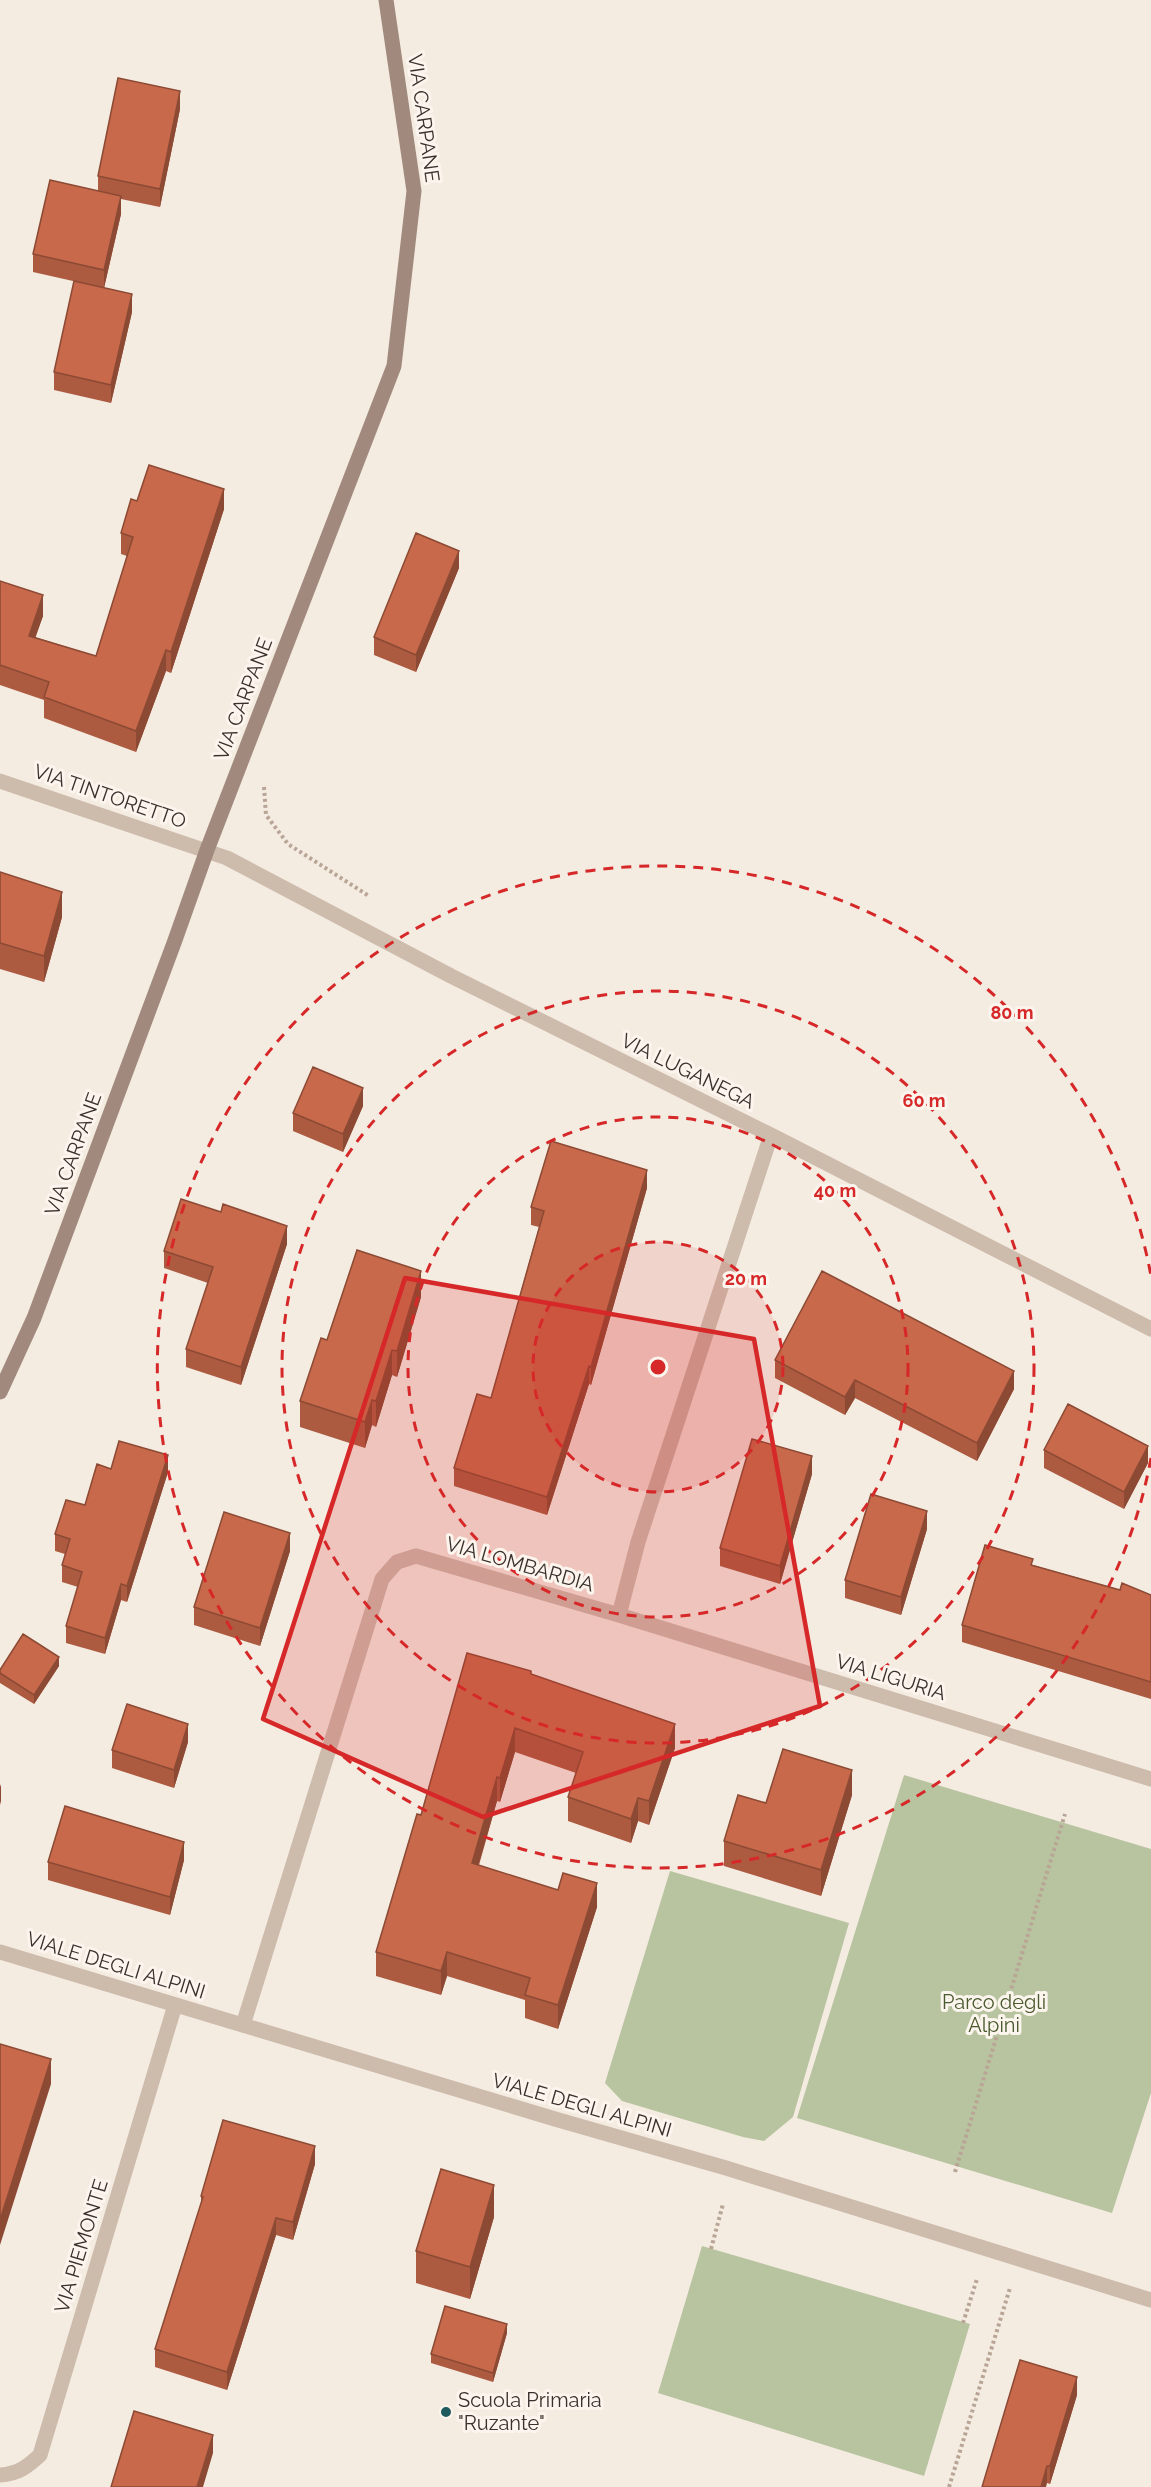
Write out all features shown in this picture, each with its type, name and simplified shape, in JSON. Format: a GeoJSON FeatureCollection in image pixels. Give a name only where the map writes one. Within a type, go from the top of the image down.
{"type":"FeatureCollection","features":[{"type":"Feature","properties":{"kind":"street","name":"VIA CARPANE"},"geometry":{"type":"LineString","coordinates":[[0,1392],[34,1318],[207,850],[394,366],[414,191],[386,0]]}},
{"type":"Feature","properties":{"kind":"street","name":"VIA TINTORETTO"},"geometry":{"type":"LineString","coordinates":[[0,781],[207,850]]}},
{"type":"Feature","properties":{"kind":"street","name":"VIA LUGANEGA"},"geometry":{"type":"LineString","coordinates":[[207,850],[227,858],[451,976],[771,1135],[1151,1329]]}},
{"type":"Feature","properties":{"kind":"street"},"geometry":{"type":"LineString","coordinates":[[619,1615],[638,1542],[771,1135]]}},
{"type":"Feature","properties":{"kind":"street","name":"VIA LOMBARDIA"},"geometry":{"type":"LineString","coordinates":[[243,2025],[367,1621],[382,1579],[397,1562],[416,1556],[619,1615]]}},
{"type":"Feature","properties":{"kind":"street","name":"VIA LIGURIA"},"geometry":{"type":"LineString","coordinates":[[619,1615],[1151,1779]]}},
{"type":"Feature","properties":{"kind":"street","name":"VIALE DEGLI ALPINI"},"geometry":{"type":"LineString","coordinates":[[0,1952],[726,2168],[1151,2300]]}},
{"type":"Feature","properties":{"kind":"street","name":"VIA PIEMONTE"},"geometry":{"type":"LineString","coordinates":[[0,2475],[11,2474],[26,2468],[40,2456],[175,2005]]}},
{"type":"Feature","properties":{"kind":"path"},"geometry":{"type":"LineString","coordinates":[[268,776],[264,787],[266,815],[288,844],[376,901]]}},
{"type":"Feature","properties":{"kind":"path"},"geometry":{"type":"LineString","coordinates":[[955,2172],[1065,1814]]}},
{"type":"Feature","properties":{"kind":"path"},"geometry":{"type":"LineString","coordinates":[[711,2249],[723,2204]]}},
{"type":"Feature","properties":{"kind":"path"},"geometry":{"type":"LineString","coordinates":[[963,2323],[977,2279]]}},
{"type":"Feature","properties":{"kind":"path"},"geometry":{"type":"LineString","coordinates":[[949,2487],[1006,2297],[1010,2288],[1020,2292]]}},
{"type":"Feature","properties":{"kind":"highlighted area"},"geometry":{"type":"Polygon","coordinates":[[[405,1278],[754,1339],[820,1706],[483,1817],[263,1719],[405,1278]]]}},
{"type":"Feature","properties":{"kind":"green space","name":"Parco degli Alpini"},"geometry":{"type":"Polygon","coordinates":[[[904,1775],[1151,1849],[1151,2093],[1112,2213],[797,2118],[904,1775]]]}},
{"type":"Feature","properties":{"kind":"green space"},"geometry":{"type":"Polygon","coordinates":[[[670,1871],[849,1923],[793,2117],[764,2141],[743,2137],[622,2101],[605,2083],[670,1871]]]}},
{"type":"Feature","properties":{"kind":"green space"},"geometry":{"type":"Polygon","coordinates":[[[702,2246],[970,2324],[924,2476],[658,2393],[702,2246]]]}},
{"type":"Feature","properties":{"kind":"building"},"geometry":{"type":"Polygon","coordinates":[[[118,78],[180,91],[160,189],[98,176],[118,78]]]}},
{"type":"Feature","properties":{"kind":"building"},"geometry":{"type":"Polygon","coordinates":[[[50,180],[121,196],[104,270],[33,254],[50,180]]]}},
{"type":"Feature","properties":{"kind":"building"},"geometry":{"type":"Polygon","coordinates":[[[74,281],[132,294],[111,385],[54,372],[74,281]]]}},
{"type":"Feature","properties":{"kind":"building"},"geometry":{"type":"Polygon","coordinates":[[[149,465],[224,489],[171,652],[166,650],[136,731],[44,697],[49,682],[0,665],[0,581],[43,595],[29,636],[96,656],[133,537],[121,533],[131,499],[137,501],[149,465]]]}},
{"type":"Feature","properties":{"kind":"building"},"geometry":{"type":"Polygon","coordinates":[[[416,533],[459,551],[416,655],[374,637],[416,533]]]}},
{"type":"Feature","properties":{"kind":"building"},"geometry":{"type":"Polygon","coordinates":[[[0,872],[62,892],[44,956],[0,943],[0,872]]]}},
{"type":"Feature","properties":{"kind":"building"},"geometry":{"type":"Polygon","coordinates":[[[313,1067],[363,1088],[343,1134],[293,1113],[313,1067]]]}},
{"type":"Feature","properties":{"kind":"building"},"geometry":{"type":"Polygon","coordinates":[[[551,1141],[647,1170],[591,1367],[589,1366],[547,1497],[454,1468],[477,1394],[491,1398],[544,1211],[531,1207],[551,1141]]]}},
{"type":"Feature","properties":{"kind":"building"},"geometry":{"type":"Polygon","coordinates":[[[181,1199],[221,1212],[223,1204],[287,1226],[241,1367],[186,1349],[213,1267],[164,1251],[181,1199]]]}},
{"type":"Feature","properties":{"kind":"building"},"geometry":{"type":"Polygon","coordinates":[[[357,1250],[421,1271],[397,1351],[392,1350],[376,1401],[372,1400],[365,1422],[300,1401],[321,1338],[327,1340],[357,1250]]]}},
{"type":"Feature","properties":{"kind":"building"},"geometry":{"type":"Polygon","coordinates":[[[822,1271],[1014,1371],[977,1443],[855,1380],[845,1397],[775,1360],[822,1271]]]}},
{"type":"Feature","properties":{"kind":"building"},"geometry":{"type":"Polygon","coordinates":[[[1068,1404],[1148,1446],[1124,1492],[1044,1450],[1068,1404]]]}},
{"type":"Feature","properties":{"kind":"building"},"geometry":{"type":"Polygon","coordinates":[[[752,1439],[812,1456],[780,1566],[720,1548],[752,1439]]]}},
{"type":"Feature","properties":{"kind":"building"},"geometry":{"type":"Polygon","coordinates":[[[119,1441],[168,1455],[127,1586],[121,1584],[105,1638],[66,1626],[82,1572],[62,1565],[70,1539],[55,1534],[66,1500],[85,1505],[97,1464],[111,1469],[119,1441]]]}},
{"type":"Feature","properties":{"kind":"building"},"geometry":{"type":"Polygon","coordinates":[[[871,1494],[927,1511],[901,1597],[845,1580],[871,1494]]]}},
{"type":"Feature","properties":{"kind":"building"},"geometry":{"type":"Polygon","coordinates":[[[224,1512],[290,1533],[260,1628],[194,1607],[224,1512]]]}},
{"type":"Feature","properties":{"kind":"building"},"geometry":{"type":"Polygon","coordinates":[[[985,1545],[1033,1559],[1031,1565],[1120,1590],[1122,1583],[1151,1595],[1151,1682],[962,1625],[985,1545]]]}},
{"type":"Feature","properties":{"kind":"building"},"geometry":{"type":"Polygon","coordinates":[[[23,1634],[59,1657],[34,1695],[0,1673],[23,1634]]]}},
{"type":"Feature","properties":{"kind":"building"},"geometry":{"type":"Polygon","coordinates":[[[467,1653],[531,1671],[531,1674],[675,1724],[649,1801],[638,1798],[631,1819],[568,1797],[583,1752],[515,1728],[500,1778],[497,1777],[472,1863],[558,1890],[563,1873],[597,1883],[558,2005],[525,1995],[530,1978],[447,1952],[441,1971],[376,1952],[417,1814],[421,1815],[467,1653]]]}},
{"type":"Feature","properties":{"kind":"building"},"geometry":{"type":"Polygon","coordinates":[[[127,1704],[188,1724],[174,1770],[112,1750],[127,1704]]]}},
{"type":"Feature","properties":{"kind":"building"},"geometry":{"type":"Polygon","coordinates":[[[783,1749],[852,1770],[821,1870],[724,1841],[738,1795],[766,1803],[783,1749]]]}},
{"type":"Feature","properties":{"kind":"building"},"geometry":{"type":"Polygon","coordinates":[[[65,1806],[184,1842],[170,1897],[48,1862],[65,1806]]]}},
{"type":"Feature","properties":{"kind":"building"},"geometry":{"type":"Polygon","coordinates":[[[0,2044],[51,2059],[0,2220],[0,2044]]]}},
{"type":"Feature","properties":{"kind":"building"},"geometry":{"type":"Polygon","coordinates":[[[223,2120],[315,2146],[293,2222],[276,2218],[227,2372],[155,2349],[203,2197],[201,2196],[223,2120]]]}},
{"type":"Feature","properties":{"kind":"building"},"geometry":{"type":"Polygon","coordinates":[[[441,2169],[494,2185],[470,2267],[416,2251],[441,2169]]]}},
{"type":"Feature","properties":{"kind":"building"},"geometry":{"type":"Polygon","coordinates":[[[445,2306],[507,2324],[493,2373],[431,2354],[445,2306]]]}},
{"type":"Feature","properties":{"kind":"building"},"geometry":{"type":"Polygon","coordinates":[[[1020,2360],[1077,2377],[1050,2466],[1047,2466],[1041,2487],[982,2487],[1020,2360]]]}},
{"type":"Feature","properties":{"kind":"building"},"geometry":{"type":"Polygon","coordinates":[[[134,2411],[213,2435],[197,2487],[111,2487],[134,2411]]]}},
{"type":"Feature","properties":{"kind":"place","name":"Scuola Primaria \"Ruzante\""},"geometry":{"type":"Point","coordinates":[446,2412]}}]}
